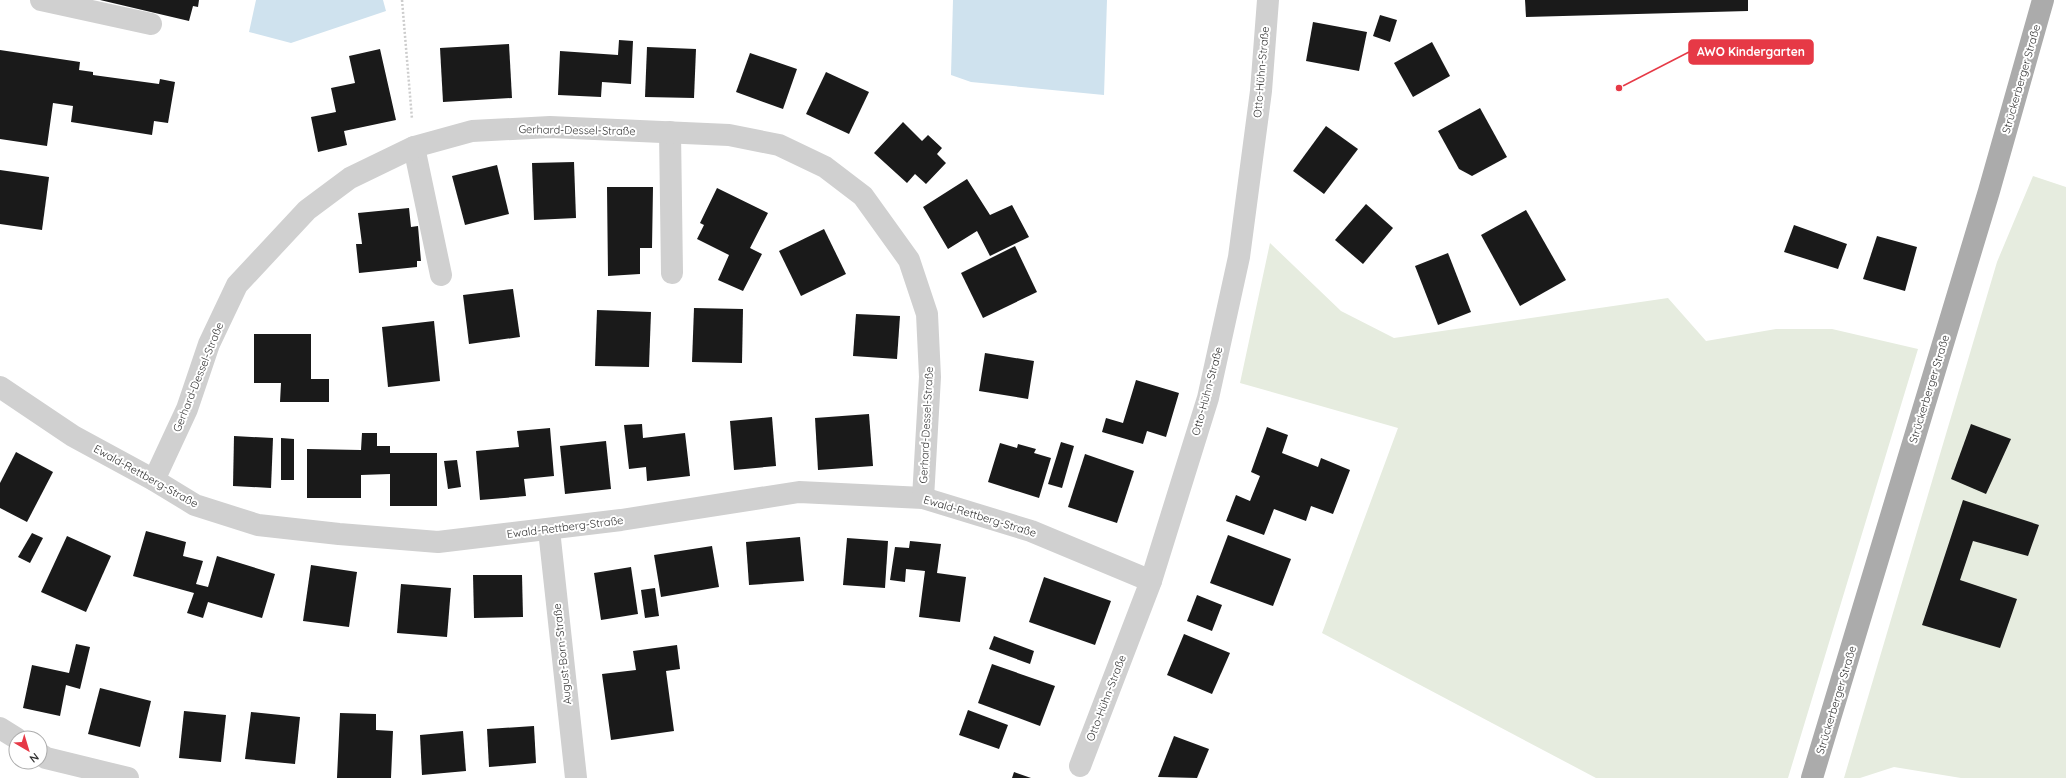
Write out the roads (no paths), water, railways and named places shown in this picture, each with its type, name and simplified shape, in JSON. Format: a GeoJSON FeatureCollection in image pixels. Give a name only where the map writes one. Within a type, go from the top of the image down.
{"type":"FeatureCollection","features":[{"type":"Feature","properties":{"kind":"main road","name":"Strückerberger Straße"},"geometry":{"type":"LineString","coordinates":[[1812,778],[1989,191],[2043,0]]}},
{"type":"Feature","properties":{"kind":"street"},"geometry":{"type":"LineString","coordinates":[[40,0],[151,24]]}},
{"type":"Feature","properties":{"kind":"street","name":"Otto-Hühn-Straße"},"geometry":{"type":"LineString","coordinates":[[1080,766],[1151,581],[1208,398],[1238,257],[1261,91],[1268,0]]}},
{"type":"Feature","properties":{"kind":"street","name":"Gerhard-Dessel-Straße"},"geometry":{"type":"LineString","coordinates":[[154,480],[187,409],[209,344],[238,285],[307,210],[350,178],[414,147],[472,131],[550,127],[729,135],[779,145],[825,166],[864,196],[909,260],[926,314],[930,377],[923,498]]}},
{"type":"Feature","properties":{"kind":"street"},"geometry":{"type":"LineString","coordinates":[[670,132],[672,273]]}},
{"type":"Feature","properties":{"kind":"street"},"geometry":{"type":"LineString","coordinates":[[414,147],[441,275]]}},
{"type":"Feature","properties":{"kind":"street","name":"Ewald-Rettberg-Straße"},"geometry":{"type":"LineString","coordinates":[[0,387],[73,436],[154,480],[195,505],[258,525],[338,534],[438,542],[549,530],[799,492],[923,498],[1031,531],[1151,581]]}},
{"type":"Feature","properties":{"kind":"street","name":"August-Born-Straße"},"geometry":{"type":"LineString","coordinates":[[549,530],[576,778]]}},
{"type":"Feature","properties":{"kind":"street"},"geometry":{"type":"LineString","coordinates":[[48,758],[128,778]]}},
{"type":"Feature","properties":{"kind":"water"},"geometry":{"type":"Polygon","coordinates":[[[256,0],[383,0],[386,11],[291,43],[249,32],[256,0]]]}},
{"type":"Feature","properties":{"kind":"water"},"geometry":{"type":"Polygon","coordinates":[[[953,0],[1107,0],[1104,95],[971,82],[951,75],[953,0]]]}},
{"type":"Feature","properties":{"kind":"place","name":"AWO Kindergarten"},"geometry":{"type":"Point","coordinates":[1619,88]}}]}
